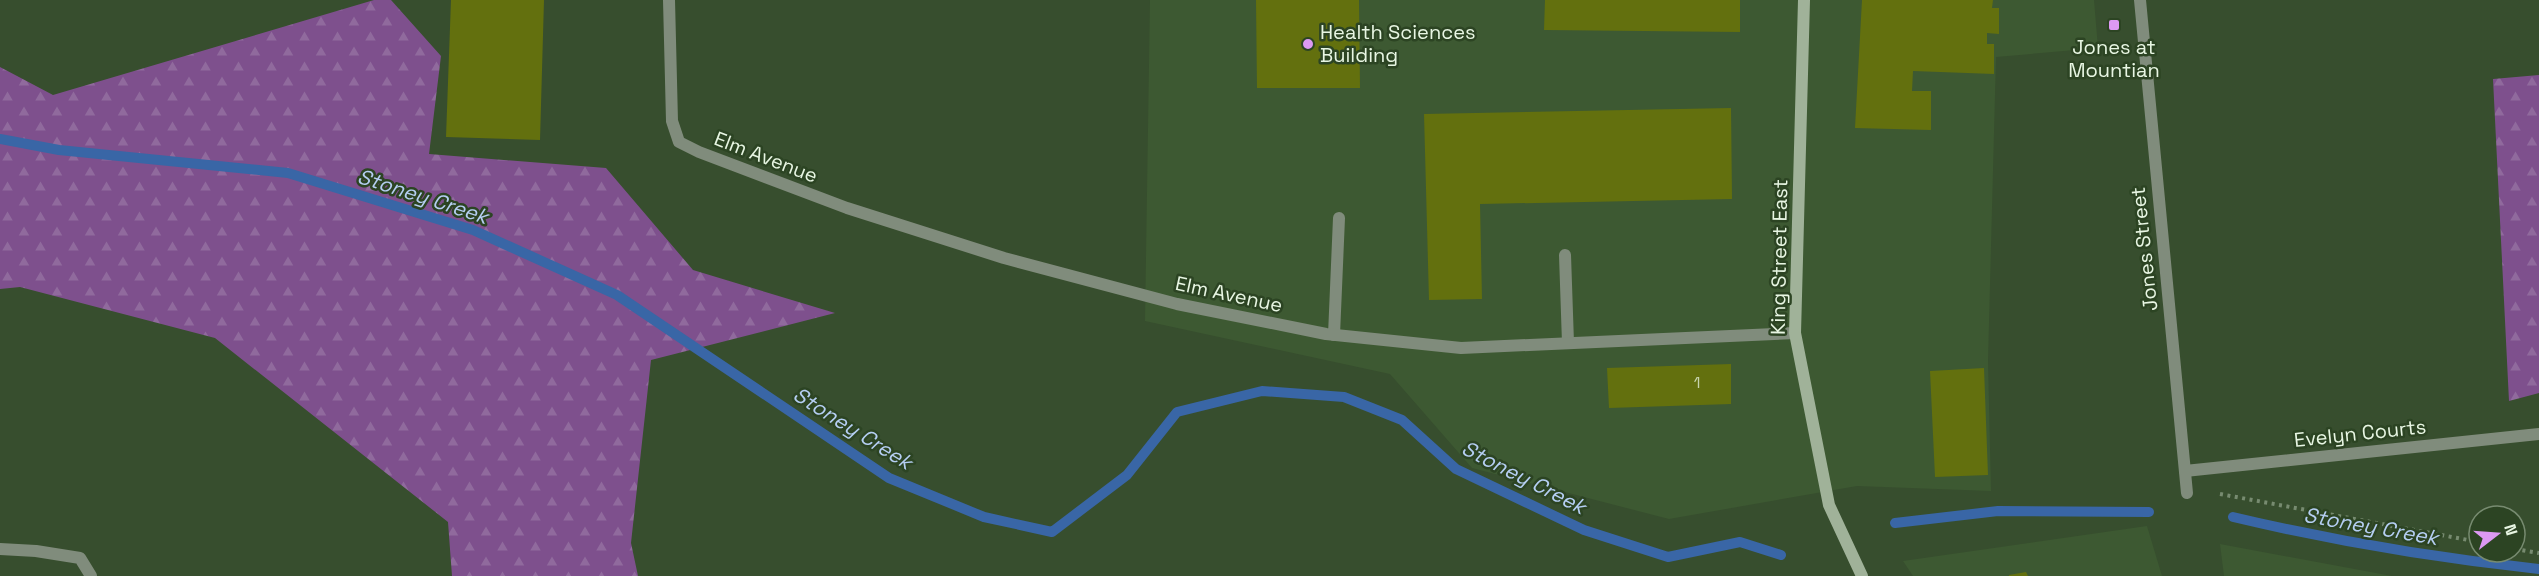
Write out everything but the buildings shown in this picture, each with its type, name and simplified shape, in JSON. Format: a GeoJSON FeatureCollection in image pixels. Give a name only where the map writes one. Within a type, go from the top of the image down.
{"type":"FeatureCollection","features":[{"type":"Feature","properties":{"kind":"main road","name":"King Street East"},"geometry":{"type":"LineString","coordinates":[[1804,0],[1795,333],[1829,506],[1862,576]]}},
{"type":"Feature","properties":{"kind":"street","name":"Elm Avenue"},"geometry":{"type":"LineString","coordinates":[[669,0],[672,121],[679,142],[699,152],[847,208],[1004,258],[1178,304],[1334,335],[1461,348],[1795,333]]}},
{"type":"Feature","properties":{"kind":"street","name":"Jones Street"},"geometry":{"type":"LineString","coordinates":[[2140,0],[2187,493]]}},
{"type":"Feature","properties":{"kind":"street"},"geometry":{"type":"LineString","coordinates":[[1334,335],[1339,218]]}},
{"type":"Feature","properties":{"kind":"street"},"geometry":{"type":"LineString","coordinates":[[1565,255],[1568,343]]}},
{"type":"Feature","properties":{"kind":"street","name":"Evelyn Courts"},"geometry":{"type":"LineString","coordinates":[[2185,471],[2539,434]]}},
{"type":"Feature","properties":{"kind":"street"},"geometry":{"type":"LineString","coordinates":[[0,549],[36,551],[80,558],[91,576]]}},
{"type":"Feature","properties":{"kind":"path"},"geometry":{"type":"LineString","coordinates":[[2220,494],[2467,540]]}},
{"type":"Feature","properties":{"kind":"shaded area"},"geometry":{"type":"Polygon","coordinates":[[[1150,0],[2094,0],[2098,48],[1996,57],[1988,361],[1991,491],[1857,486],[1669,519],[1472,468],[1390,374],[1145,321],[1150,0]]]}},
{"type":"Feature","properties":{"kind":"shaded area"},"geometry":{"type":"Polygon","coordinates":[[[2147,526],[2162,576],[1913,576],[1903,561],[2147,526]]]}},
{"type":"Feature","properties":{"kind":"shaded area"},"geometry":{"type":"Polygon","coordinates":[[[2220,544],[2392,576],[2224,576],[2220,544]]]}},
{"type":"Feature","properties":{"kind":"green space"},"geometry":{"type":"Polygon","coordinates":[[[374,0],[391,0],[441,56],[429,154],[606,168],[693,270],[835,313],[651,360],[631,543],[638,576],[452,576],[448,522],[215,338],[20,287],[0,289],[0,67],[53,95],[374,0]]]}},
{"type":"Feature","properties":{"kind":"green space"},"geometry":{"type":"Polygon","coordinates":[[[2539,75],[2539,393],[2509,401],[2493,79],[2539,75]]]}},
{"type":"Feature","properties":{"kind":"waterway","name":"Stoney Creek"},"geometry":{"type":"LineString","coordinates":[[0,139],[59,150],[288,173],[473,230],[617,295],[889,478],[984,517],[1052,532],[1127,475],[1177,412],[1262,391],[1344,397],[1402,420],[1456,469],[1584,530],[1668,557],[1740,542],[1781,555]]}},
{"type":"Feature","properties":{"kind":"waterway","name":"Stoney Creek"},"geometry":{"type":"LineString","coordinates":[[1895,523],[1998,511],[2149,512]]}},
{"type":"Feature","properties":{"kind":"waterway","name":"Stoney Creek"},"geometry":{"type":"LineString","coordinates":[[2233,517],[2385,548],[2539,569]]}},
{"type":"Feature","properties":{"kind":"place","name":"Jones at Mountian"},"geometry":{"type":"Point","coordinates":[2114,25]}},
{"type":"Feature","properties":{"kind":"place","name":"Health Sciences Building"},"geometry":{"type":"Point","coordinates":[1308,44]}}]}
